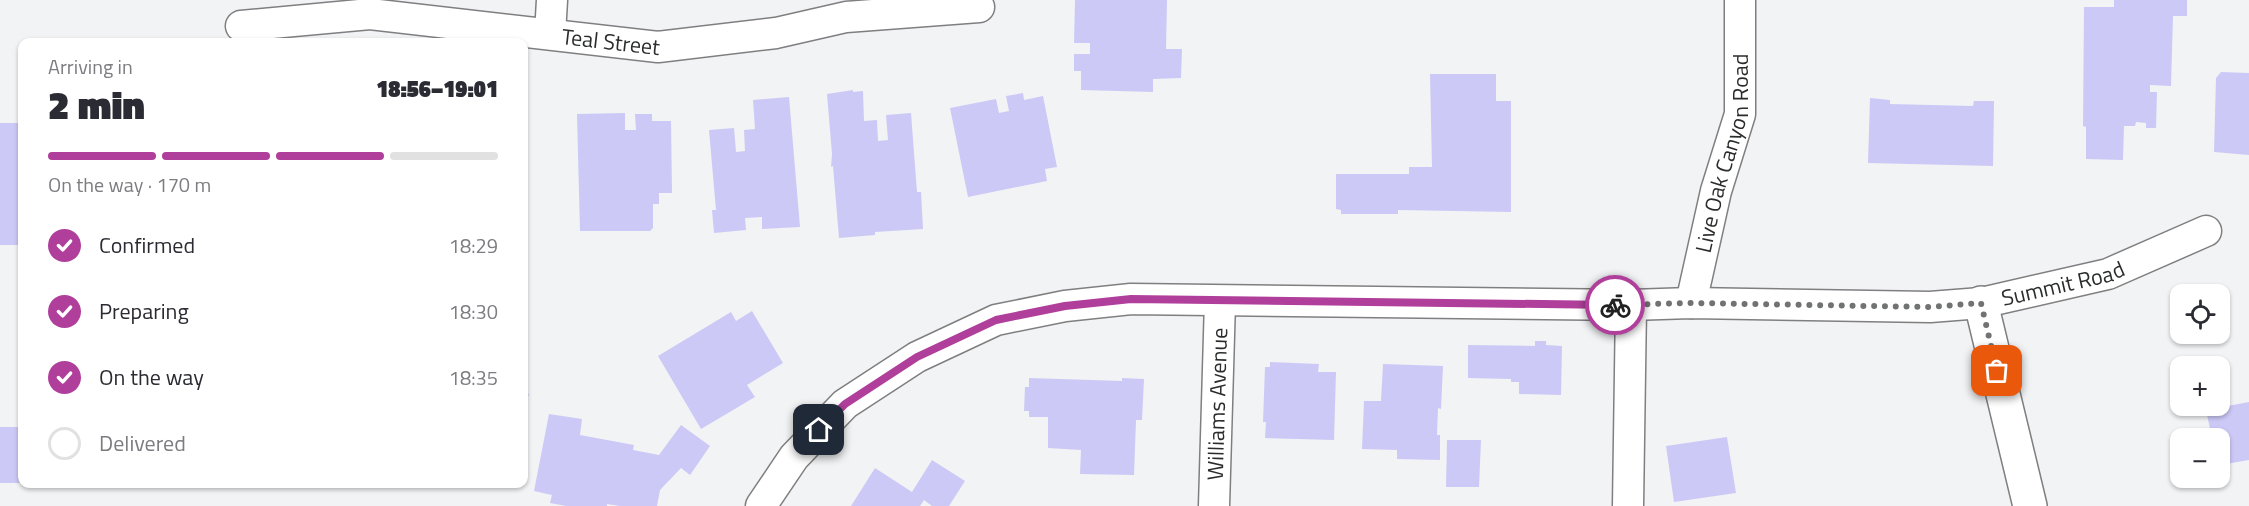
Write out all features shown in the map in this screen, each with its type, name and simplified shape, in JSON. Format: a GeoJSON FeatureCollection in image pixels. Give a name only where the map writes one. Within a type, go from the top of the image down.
{"type":"FeatureCollection","features":[{"type":"Feature","properties":{"kind":"street"},"geometry":{"type":"LineString","coordinates":[[550,34],[552,0]]}},
{"type":"Feature","properties":{"kind":"street","name":"Live Oak Canyon Road"},"geometry":{"type":"LineString","coordinates":[[1691,303],[1716,191],[1740,114],[1740,0]]}},
{"type":"Feature","properties":{"kind":"street","name":"Teal Street"},"geometry":{"type":"LineString","coordinates":[[241,26],[370,14],[658,47],[776,33],[846,17],[979,8]]}},
{"type":"Feature","properties":{"kind":"street","name":"Summit Road"},"geometry":{"type":"LineString","coordinates":[[761,506],[794,457],[845,404],[917,357],[996,320],[1065,306],[1131,299],[1930,307],[1981,303],[2108,274],[2206,231]]}},
{"type":"Feature","properties":{"kind":"street","name":"Williams Avenue"},"geometry":{"type":"LineString","coordinates":[[1214,506],[1220,301]]}},
{"type":"Feature","properties":{"kind":"street"},"geometry":{"type":"LineString","coordinates":[[1981,303],[2030,506]]}},
{"type":"Feature","properties":{"kind":"street"},"geometry":{"type":"LineString","coordinates":[[1628,506],[1631,305]]}},
{"type":"Feature","properties":{"kind":"building"},"geometry":{"type":"Polygon","coordinates":[[[1075,0],[1167,0],[1166,49],[1182,49],[1181,78],[1153,79],[1153,92],[1081,90],[1081,71],[1074,71],[1074,54],[1090,54],[1090,43],[1074,43],[1075,0]]]}},
{"type":"Feature","properties":{"kind":"building"},"geometry":{"type":"Polygon","coordinates":[[[2114,0],[2187,0],[2187,16],[2173,16],[2171,86],[2150,85],[2150,92],[2157,92],[2156,128],[2146,128],[2146,123],[2136,122],[2135,126],[2124,126],[2123,160],[2086,159],[2086,127],[2083,126],[2084,7],[2114,7],[2114,0]]]}},
{"type":"Feature","properties":{"kind":"building"},"geometry":{"type":"Polygon","coordinates":[[[2221,72],[2249,73],[2249,155],[2214,152],[2216,78],[2221,72]]]}},
{"type":"Feature","properties":{"kind":"building"},"geometry":{"type":"Polygon","coordinates":[[[1430,74],[1496,74],[1496,101],[1511,101],[1511,212],[1398,210],[1398,214],[1341,214],[1341,210],[1336,209],[1336,174],[1409,174],[1409,167],[1432,167],[1430,74]]]}},
{"type":"Feature","properties":{"kind":"building"},"geometry":{"type":"Polygon","coordinates":[[[853,90],[853,92],[863,91],[864,121],[877,120],[878,141],[888,140],[886,115],[911,113],[917,192],[921,192],[923,229],[875,232],[875,235],[839,238],[833,166],[831,167],[827,94],[853,90]]]}},
{"type":"Feature","properties":{"kind":"building"},"geometry":{"type":"Polygon","coordinates":[[[1023,93],[1024,100],[1043,96],[1057,167],[1045,169],[1047,181],[968,197],[950,108],[996,99],[999,113],[1009,111],[1006,96],[1023,93]]]}},
{"type":"Feature","properties":{"kind":"building"},"geometry":{"type":"Polygon","coordinates":[[[789,97],[800,227],[762,229],[762,217],[745,218],[746,230],[714,233],[712,210],[716,210],[709,130],[734,128],[736,152],[745,151],[744,130],[755,129],[753,100],[789,97]]]}},
{"type":"Feature","properties":{"kind":"building"},"geometry":{"type":"Polygon","coordinates":[[[1870,98],[1890,100],[1890,104],[1973,106],[1974,101],[1994,101],[1993,166],[1868,163],[1870,98]]]}},
{"type":"Feature","properties":{"kind":"building"},"geometry":{"type":"Polygon","coordinates":[[[625,113],[625,130],[636,130],[635,114],[652,114],[652,121],[671,121],[672,193],[659,193],[659,204],[653,204],[653,228],[650,231],[580,231],[577,114],[625,113]]]}},
{"type":"Feature","properties":{"kind":"building"},"geometry":{"type":"Polygon","coordinates":[[[0,123],[18,123],[18,245],[0,245],[0,123]]]}},
{"type":"Feature","properties":{"kind":"building"},"geometry":{"type":"Polygon","coordinates":[[[752,311],[783,363],[747,385],[755,397],[701,429],[658,356],[731,312],[736,321],[752,311]]]}},
{"type":"Feature","properties":{"kind":"building"},"geometry":{"type":"Polygon","coordinates":[[[1535,341],[1546,341],[1546,345],[1562,346],[1561,395],[1519,394],[1519,382],[1511,382],[1511,379],[1468,378],[1468,345],[1535,346],[1535,341]]]}},
{"type":"Feature","properties":{"kind":"building"},"geometry":{"type":"Polygon","coordinates":[[[1270,362],[1319,364],[1318,372],[1336,372],[1334,440],[1265,438],[1266,422],[1263,422],[1265,367],[1270,367],[1270,362]]]}},
{"type":"Feature","properties":{"kind":"building"},"geometry":{"type":"Polygon","coordinates":[[[1383,364],[1443,366],[1437,435],[1440,435],[1440,460],[1397,459],[1397,450],[1362,449],[1364,401],[1381,401],[1383,364]]]}},
{"type":"Feature","properties":{"kind":"building"},"geometry":{"type":"Polygon","coordinates":[[[1029,378],[1122,381],[1122,378],[1144,379],[1142,420],[1136,420],[1134,475],[1080,474],[1081,450],[1048,448],[1048,417],[1029,417],[1029,411],[1024,411],[1025,387],[1029,387],[1029,378]]]}},
{"type":"Feature","properties":{"kind":"building"},"geometry":{"type":"Polygon","coordinates":[[[2249,402],[2249,460],[2230,463],[2230,428],[2210,428],[2207,416],[2230,416],[2230,406],[2249,402]]]}},
{"type":"Feature","properties":{"kind":"building"},"geometry":{"type":"Polygon","coordinates":[[[549,414],[582,419],[580,435],[634,445],[633,450],[659,455],[681,425],[710,446],[690,475],[681,468],[660,490],[657,506],[607,504],[607,506],[566,506],[550,503],[552,495],[534,491],[549,414]]]}},
{"type":"Feature","properties":{"kind":"building"},"geometry":{"type":"Polygon","coordinates":[[[0,427],[18,427],[18,483],[0,483],[0,427]]]}},
{"type":"Feature","properties":{"kind":"building"},"geometry":{"type":"Polygon","coordinates":[[[1727,437],[1736,493],[1674,502],[1666,446],[1727,437]]]}},
{"type":"Feature","properties":{"kind":"building"},"geometry":{"type":"Polygon","coordinates":[[[1447,440],[1481,440],[1479,487],[1446,487],[1447,440]]]}},
{"type":"Feature","properties":{"kind":"building"},"geometry":{"type":"Polygon","coordinates":[[[932,460],[965,481],[949,506],[932,506],[924,500],[920,506],[851,506],[875,468],[912,492],[932,460]]]}},
{"type":"Feature","properties":{"kind":"way so far"},"geometry":{"type":"LineString","coordinates":[[1615,305],[1691,303],[1930,307],[1981,303],[1997,371]]}},
{"type":"Feature","properties":{"kind":"route"},"geometry":{"type":"LineString","coordinates":[[819,430],[845,404],[917,357],[996,320],[1065,306],[1131,299],[1615,305]]}}]}
